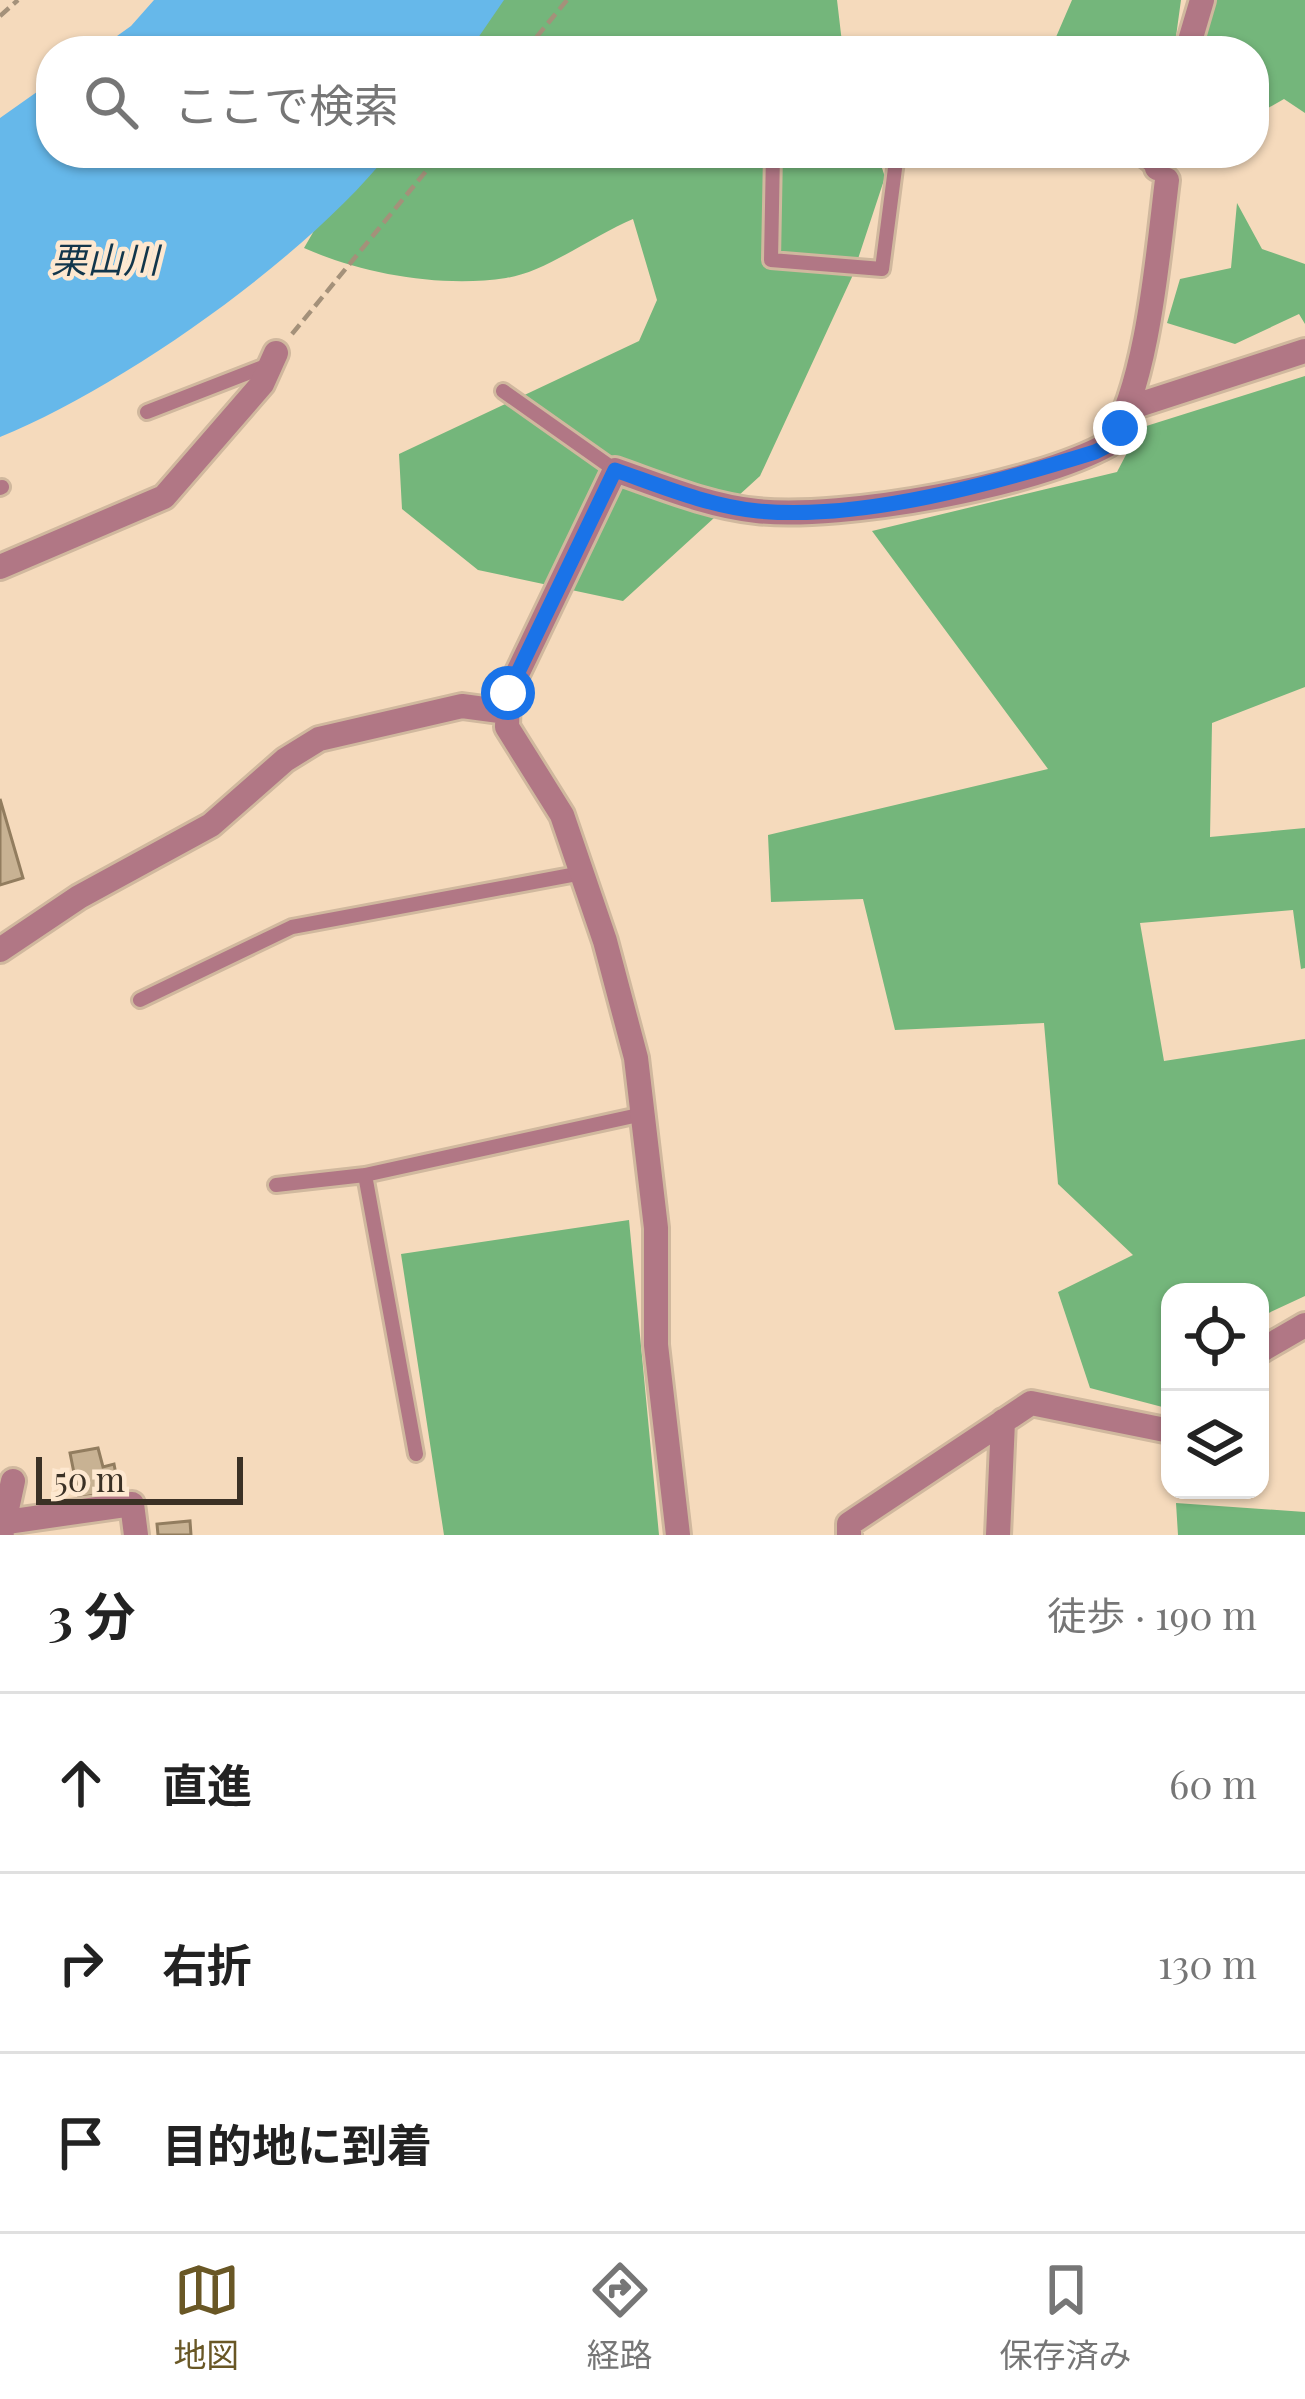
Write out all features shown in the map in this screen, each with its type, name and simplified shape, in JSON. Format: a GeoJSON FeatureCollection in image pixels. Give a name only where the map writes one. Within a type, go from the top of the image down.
{"type":"FeatureCollection","features":[{"type":"Feature","properties":{"kind":"street"},"geometry":{"type":"LineString","coordinates":[[1191,36],[1202,0]]}},
{"type":"Feature","properties":{"kind":"street"},"geometry":{"type":"LineString","coordinates":[[678,1535],[656,1345],[656,1228],[636,1058],[562,815],[507,727],[508,693],[615,470],[692,497],[757,511],[807,511],[960,491],[1109,445],[1126,409],[1153,292],[1162,168]]}},
{"type":"Feature","properties":{"kind":"street"},"geometry":{"type":"LineString","coordinates":[[1126,409],[1305,351]]}},
{"type":"Feature","properties":{"kind":"street"},"geometry":{"type":"LineString","coordinates":[[0,567],[164,497],[262,383],[274,358]]}},
{"type":"Feature","properties":{"kind":"street"},"geometry":{"type":"LineString","coordinates":[[0,950],[80,898],[212,825],[285,760],[319,739],[463,706],[508,712]]}},
{"type":"Feature","properties":{"kind":"street"},"geometry":{"type":"LineString","coordinates":[[1269,1346],[1305,1325]]}},
{"type":"Feature","properties":{"kind":"street"},"geometry":{"type":"LineString","coordinates":[[849,1535],[848,1524],[1030,1402],[1161,1429]]}},
{"type":"Feature","properties":{"kind":"street"},"geometry":{"type":"LineString","coordinates":[[998,1535],[1003,1421]]}},
{"type":"Feature","properties":{"kind":"street"},"geometry":{"type":"LineString","coordinates":[[13,1481],[4,1529],[132,1504],[136,1535]]}},
{"type":"Feature","properties":{"kind":"lane"},"geometry":{"type":"LineString","coordinates":[[773,168],[771,260],[882,268],[894,168]]}},
{"type":"Feature","properties":{"kind":"lane"},"geometry":{"type":"LineString","coordinates":[[147,412],[274,358]]}},
{"type":"Feature","properties":{"kind":"lane"},"geometry":{"type":"LineString","coordinates":[[503,391],[615,470]]}},
{"type":"Feature","properties":{"kind":"lane"},"geometry":{"type":"LineString","coordinates":[[140,1000],[292,927],[582,873]]}},
{"type":"Feature","properties":{"kind":"lane"},"geometry":{"type":"LineString","coordinates":[[276,1185],[365,1175],[643,1114]]}},
{"type":"Feature","properties":{"kind":"lane"},"geometry":{"type":"LineString","coordinates":[[365,1175],[416,1454]]}},
{"type":"Feature","properties":{"kind":"path"},"geometry":{"type":"LineString","coordinates":[[0,16],[18,0]]}},
{"type":"Feature","properties":{"kind":"path"},"geometry":{"type":"LineString","coordinates":[[537,36],[567,0]]}},
{"type":"Feature","properties":{"kind":"path"},"geometry":{"type":"LineString","coordinates":[[274,358],[429,168]]}},
{"type":"Feature","properties":{"kind":"green space"},"geometry":{"type":"Polygon","coordinates":[[[448,0],[837,0],[841,36],[427,36],[448,0]]]}},
{"type":"Feature","properties":{"kind":"green space"},"geometry":{"type":"Polygon","coordinates":[[[1072,0],[1181,0],[1176,36],[1056,36],[1072,0]]]}},
{"type":"Feature","properties":{"kind":"green space"},"geometry":{"type":"Polygon","coordinates":[[[1214,0],[1305,0],[1305,113],[1284,99],[1269,108],[1269,36],[1204,36],[1214,0]]]}},
{"type":"Feature","properties":{"kind":"green space"},"geometry":{"type":"Polygon","coordinates":[[[350,168],[882,168],[885,177],[852,277],[760,476],[623,601],[478,570],[402,509],[399,454],[639,341],[657,300],[633,219],[537,269],[481,281],[377,272],[304,248],[350,168]]]}},
{"type":"Feature","properties":{"kind":"green space"},"geometry":{"type":"Polygon","coordinates":[[[1237,203],[1262,249],[1305,264],[1305,324],[1299,314],[1235,344],[1167,323],[1180,279],[1231,268],[1237,203]]]}},
{"type":"Feature","properties":{"kind":"green space"},"geometry":{"type":"Polygon","coordinates":[[[1305,376],[1305,687],[1212,723],[1210,837],[1305,828],[1305,968],[1301,969],[1293,910],[1140,923],[1164,1061],[1305,1039],[1305,1296],[1269,1313],[1269,1283],[1161,1283],[1161,1407],[1090,1388],[1058,1292],[1133,1255],[1058,1184],[1044,1023],[895,1030],[863,899],[771,902],[768,835],[1048,769],[872,531],[1117,472],[1140,428],[1305,376]]]}},
{"type":"Feature","properties":{"kind":"green space"},"geometry":{"type":"Polygon","coordinates":[[[629,1220],[659,1535],[444,1535],[401,1254],[629,1220]]]}},
{"type":"Feature","properties":{"kind":"green space"},"geometry":{"type":"Polygon","coordinates":[[[1176,1503],[1305,1512],[1305,1535],[1178,1535],[1176,1503]]]}},
{"type":"Feature","properties":{"kind":"water"},"geometry":{"type":"Polygon","coordinates":[[[154,0],[504,0],[479,36],[117,36],[154,0]]]}},
{"type":"Feature","properties":{"kind":"water","name":"栗山川"},"geometry":{"type":"Polygon","coordinates":[[[36,93],[36,168],[376,168],[311,234],[210,315],[101,386],[0,437],[0,118],[36,93]]]}},
{"type":"Feature","properties":{"kind":"building"},"geometry":{"type":"Polygon","coordinates":[[[0,799],[23,878],[0,885],[0,799]]]}},
{"type":"Feature","properties":{"kind":"building"},"geometry":{"type":"Polygon","coordinates":[[[98,1448],[103,1467],[114,1464],[119,1490],[79,1498],[70,1453],[98,1448]]]}},
{"type":"Feature","properties":{"kind":"building"},"geometry":{"type":"Polygon","coordinates":[[[190,1521],[191,1535],[158,1535],[157,1524],[190,1521]]]}},
{"type":"Feature","properties":{"kind":"route"},"geometry":{"type":"LineString","coordinates":[[508,693],[615,470],[692,497],[757,511],[807,511],[960,491],[1095,452],[1109,445],[1120,428]]}}]}
